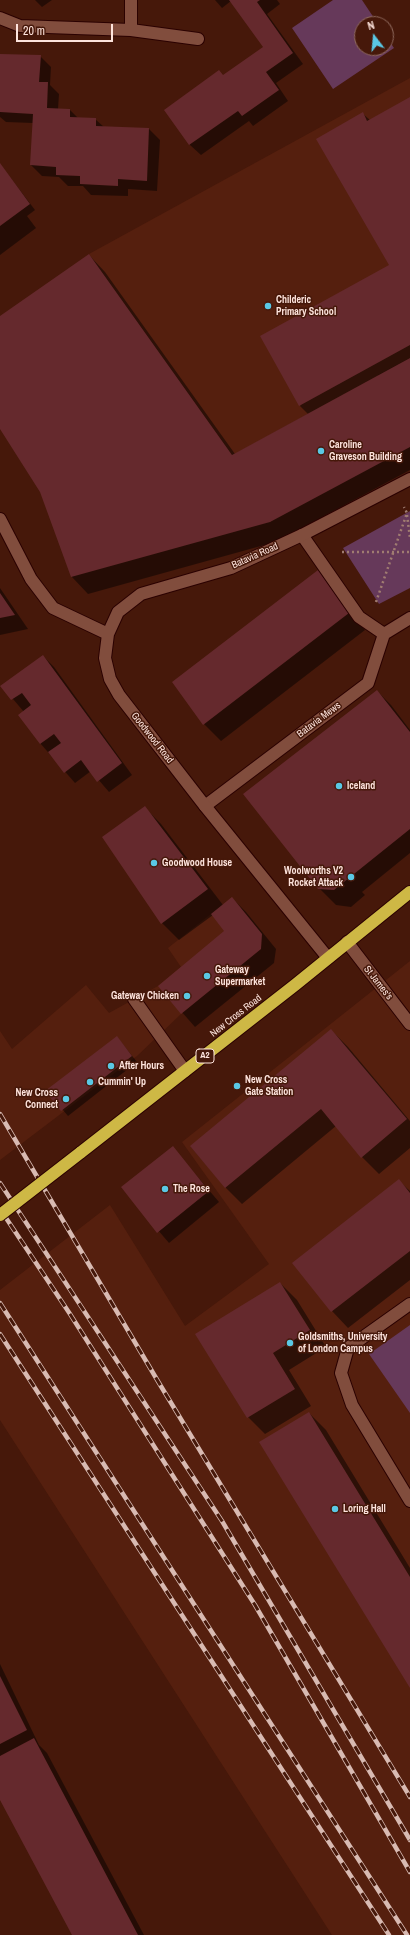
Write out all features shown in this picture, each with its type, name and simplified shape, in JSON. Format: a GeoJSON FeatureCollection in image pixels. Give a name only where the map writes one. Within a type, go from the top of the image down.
{"type":"FeatureCollection","features":[{"type":"Feature","properties":{"kind":"highway","name":"New Cross Road"},"geometry":{"type":"LineString","coordinates":[[0,1215],[185,1071],[410,892]]}},
{"type":"Feature","properties":{"kind":"street"},"geometry":{"type":"LineString","coordinates":[[131,0],[131,30]]}},
{"type":"Feature","properties":{"kind":"street"},"geometry":{"type":"LineString","coordinates":[[0,18],[20,26],[131,30],[198,39]]}},
{"type":"Feature","properties":{"kind":"street","name":"Batavia Road"},"geometry":{"type":"LineString","coordinates":[[108,634],[118,612],[141,594],[231,568],[302,535],[410,479]]}},
{"type":"Feature","properties":{"kind":"street"},"geometry":{"type":"LineString","coordinates":[[0,519],[31,579],[53,608],[108,634]]}},
{"type":"Feature","properties":{"kind":"street"},"geometry":{"type":"LineString","coordinates":[[302,535],[359,617],[384,634],[410,618]]}},
{"type":"Feature","properties":{"kind":"street","name":"Goodwood Road"},"geometry":{"type":"LineString","coordinates":[[108,634],[105,658],[110,679],[119,695],[205,806],[328,958]]}},
{"type":"Feature","properties":{"kind":"street","name":"Batavia Mews"},"geometry":{"type":"LineString","coordinates":[[205,806],[368,683],[384,634]]}},
{"type":"Feature","properties":{"kind":"street","name":"St James's"},"geometry":{"type":"LineString","coordinates":[[347,942],[410,1024]]}},
{"type":"Feature","properties":{"kind":"street"},"geometry":{"type":"LineString","coordinates":[[134,999],[185,1071]]}},
{"type":"Feature","properties":{"kind":"street"},"geometry":{"type":"LineString","coordinates":[[410,1304],[348,1348],[341,1373],[352,1405],[410,1501]]}},
{"type":"Feature","properties":{"kind":"path"},"geometry":{"type":"LineString","coordinates":[[401,502],[407,513],[410,538]]}},
{"type":"Feature","properties":{"kind":"path"},"geometry":{"type":"LineString","coordinates":[[375,604],[407,513]]}},
{"type":"Feature","properties":{"kind":"path"},"geometry":{"type":"LineString","coordinates":[[338,552],[410,552]]}},
{"type":"Feature","properties":{"kind":"shaded area"},"geometry":{"type":"Polygon","coordinates":[[[333,0],[362,0],[373,16],[354,16],[354,56],[382,56],[333,89],[292,28],[333,0]]]}},
{"type":"Feature","properties":{"kind":"shaded area","name":"Childeric Primary School"},"geometry":{"type":"Polygon","coordinates":[[[410,78],[410,358],[378,375],[410,434],[270,522],[232,455],[89,254],[410,78]]]}},
{"type":"Feature","properties":{"kind":"shaded area"},"geometry":{"type":"Polygon","coordinates":[[[410,511],[410,588],[379,604],[343,548],[410,511]]]}},
{"type":"Feature","properties":{"kind":"shaded area"},"geometry":{"type":"Polygon","coordinates":[[[232,897],[262,934],[261,949],[181,1014],[137,1056],[0,1160],[0,1031],[12,1049],[86,985],[109,1013],[158,986],[181,967],[168,948],[232,897]]]}},
{"type":"Feature","properties":{"kind":"shaded area"},"geometry":{"type":"Polygon","coordinates":[[[410,961],[410,1935],[332,1935],[0,1420],[0,1290],[110,1205],[185,1326],[269,1264],[182,1142],[410,961]]]}},
{"type":"Feature","properties":{"kind":"shaded area"},"geometry":{"type":"Polygon","coordinates":[[[410,1325],[410,1413],[369,1354],[410,1325]]]}},
{"type":"Feature","properties":{"kind":"building"},"geometry":{"type":"Polygon","coordinates":[[[229,0],[260,0],[257,2],[293,53],[266,72],[279,90],[242,116],[238,111],[189,145],[164,110],[219,70],[223,75],[263,47],[229,0]]]}},
{"type":"Feature","properties":{"kind":"building"},"geometry":{"type":"Polygon","coordinates":[[[0,54],[41,55],[39,82],[48,82],[47,108],[70,109],[70,117],[96,118],[96,126],[149,128],[147,181],[118,179],[118,186],[80,184],[80,176],[56,175],[56,167],[30,165],[33,114],[0,112],[0,54]]]}},
{"type":"Feature","properties":{"kind":"building"},"geometry":{"type":"Polygon","coordinates":[[[410,97],[410,345],[299,406],[260,336],[389,265],[316,139],[363,112],[367,121],[410,97]]]}},
{"type":"Feature","properties":{"kind":"building"},"geometry":{"type":"Polygon","coordinates":[[[0,163],[30,204],[0,226],[0,163]]]}},
{"type":"Feature","properties":{"kind":"building"},"geometry":{"type":"Polygon","coordinates":[[[89,254],[232,455],[410,358],[410,447],[270,522],[71,577],[40,492],[0,429],[0,316],[89,254]]]}},
{"type":"Feature","properties":{"kind":"building"},"geometry":{"type":"Polygon","coordinates":[[[318,570],[349,613],[203,725],[172,682],[318,570]]]}},
{"type":"Feature","properties":{"kind":"building"},"geometry":{"type":"Polygon","coordinates":[[[0,593],[15,615],[0,618],[0,593]]]}},
{"type":"Feature","properties":{"kind":"building"},"geometry":{"type":"Polygon","coordinates":[[[43,655],[122,763],[97,782],[81,760],[64,773],[48,752],[61,743],[54,734],[40,744],[18,715],[31,705],[22,693],[11,700],[0,686],[43,655]]]}},
{"type":"Feature","properties":{"kind":"building","name":"Iceland"},"geometry":{"type":"Polygon","coordinates":[[[377,690],[410,732],[410,829],[334,890],[318,889],[243,794],[377,690]]]}},
{"type":"Feature","properties":{"kind":"building","name":"Goodwood House"},"geometry":{"type":"Polygon","coordinates":[[[145,806],[208,889],[161,924],[102,837],[145,806]]]}},
{"type":"Feature","properties":{"kind":"building"},"geometry":{"type":"Polygon","coordinates":[[[232,897],[262,934],[261,949],[181,1014],[158,986],[224,931],[211,914],[232,897]]]}},
{"type":"Feature","properties":{"kind":"building"},"geometry":{"type":"Polygon","coordinates":[[[331,1029],[407,1119],[361,1158],[321,1109],[225,1188],[190,1146],[331,1029]]]}},
{"type":"Feature","properties":{"kind":"building"},"geometry":{"type":"Polygon","coordinates":[[[117,1036],[132,1056],[61,1111],[45,1091],[117,1036]]]}},
{"type":"Feature","properties":{"kind":"building","name":"The Rose"},"geometry":{"type":"Polygon","coordinates":[[[173,1146],[209,1191],[157,1233],[121,1187],[173,1146]]]}},
{"type":"Feature","properties":{"kind":"building"},"geometry":{"type":"Polygon","coordinates":[[[399,1179],[410,1193],[410,1251],[331,1312],[292,1263],[399,1179]]]}},
{"type":"Feature","properties":{"kind":"building"},"geometry":{"type":"Polygon","coordinates":[[[280,1282],[310,1330],[273,1353],[295,1389],[247,1418],[195,1334],[280,1282]]]}},
{"type":"Feature","properties":{"kind":"building","name":"Loring Hall"},"geometry":{"type":"Polygon","coordinates":[[[309,1412],[410,1577],[410,1688],[259,1442],[309,1412]]]}},
{"type":"Feature","properties":{"kind":"building"},"geometry":{"type":"Polygon","coordinates":[[[0,1676],[27,1730],[0,1744],[0,1676]]]}},
{"type":"Feature","properties":{"kind":"building"},"geometry":{"type":"Polygon","coordinates":[[[34,1738],[138,1935],[72,1935],[0,1800],[0,1756],[34,1738]]]}},
{"type":"Feature","properties":{"kind":"railway"},"geometry":{"type":"LineString","coordinates":[[0,1114],[159,1383],[410,1797]]}},
{"type":"Feature","properties":{"kind":"railway"},"geometry":{"type":"LineString","coordinates":[[0,1183],[222,1521],[410,1840]]}},
{"type":"Feature","properties":{"kind":"railway"},"geometry":{"type":"LineString","coordinates":[[0,1209],[70,1314],[255,1605],[410,1872]]}},
{"type":"Feature","properties":{"kind":"railway"},"geometry":{"type":"LineString","coordinates":[[0,1303],[407,1935]]}},
{"type":"Feature","properties":{"kind":"railway"},"geometry":{"type":"LineString","coordinates":[[0,1334],[389,1935]]}},
{"type":"Feature","properties":{"kind":"place","name":"Childeric Primary School"},"geometry":{"type":"Point","coordinates":[268,306]}},
{"type":"Feature","properties":{"kind":"place","name":"Caroline Graveson Building"},"geometry":{"type":"Point","coordinates":[321,451]}},
{"type":"Feature","properties":{"kind":"place","name":"Iceland"},"geometry":{"type":"Point","coordinates":[339,786]}},
{"type":"Feature","properties":{"kind":"place","name":"Goodwood House"},"geometry":{"type":"Point","coordinates":[154,863]}},
{"type":"Feature","properties":{"kind":"place","name":"Woolworths V2 Rocket Attack"},"geometry":{"type":"Point","coordinates":[351,877]}},
{"type":"Feature","properties":{"kind":"place","name":"Gateway Supermarket"},"geometry":{"type":"Point","coordinates":[207,976]}},
{"type":"Feature","properties":{"kind":"place","name":"Gateway Chicken"},"geometry":{"type":"Point","coordinates":[187,996]}},
{"type":"Feature","properties":{"kind":"place","name":"After Hours"},"geometry":{"type":"Point","coordinates":[111,1066]}},
{"type":"Feature","properties":{"kind":"place","name":"Cummin' Up"},"geometry":{"type":"Point","coordinates":[90,1082]}},
{"type":"Feature","properties":{"kind":"place","name":"New Cross Gate Station"},"geometry":{"type":"Point","coordinates":[237,1086]}},
{"type":"Feature","properties":{"kind":"place","name":"New Cross Connect"},"geometry":{"type":"Point","coordinates":[66,1099]}},
{"type":"Feature","properties":{"kind":"place","name":"The Rose"},"geometry":{"type":"Point","coordinates":[165,1189]}},
{"type":"Feature","properties":{"kind":"place","name":"Goldsmiths, University of London Campus"},"geometry":{"type":"Point","coordinates":[290,1343]}},
{"type":"Feature","properties":{"kind":"place","name":"Loring Hall"},"geometry":{"type":"Point","coordinates":[335,1509]}}]}
